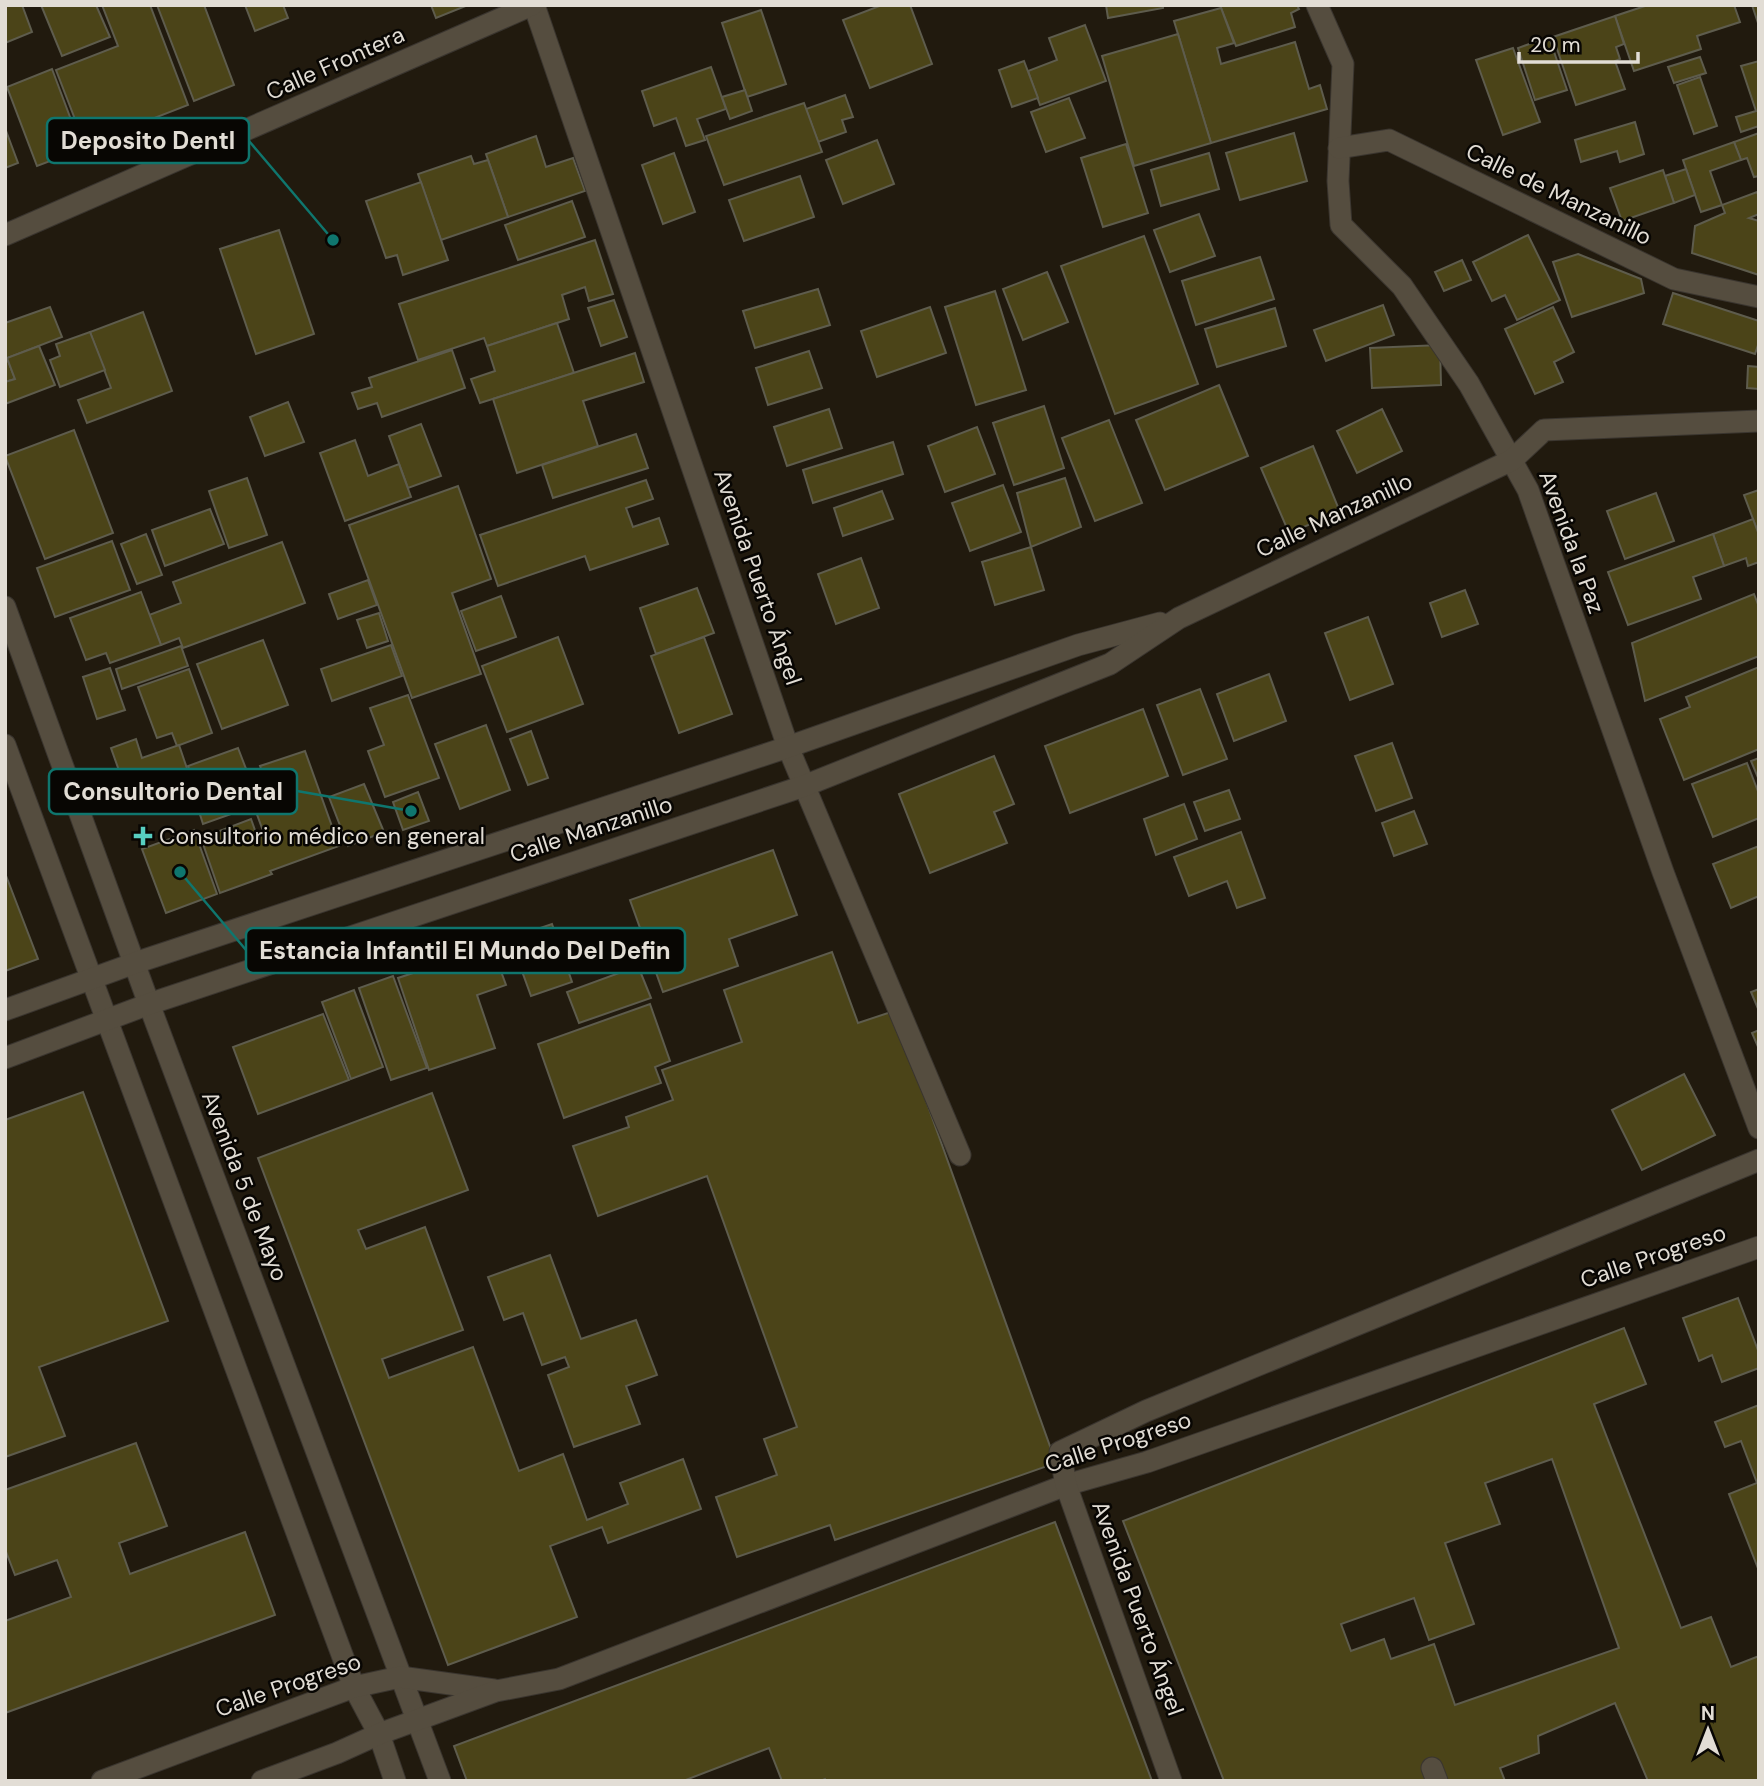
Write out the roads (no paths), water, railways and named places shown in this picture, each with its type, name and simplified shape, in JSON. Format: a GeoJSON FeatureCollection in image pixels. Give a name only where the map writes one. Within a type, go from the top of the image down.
{"type":"FeatureCollection","features":[{"type":"Feature","properties":{"kind":"street","name":"Calle Frontera"},"geometry":{"type":"LineString","coordinates":[[5,235],[533,5]]}},
{"type":"Feature","properties":{"kind":"street","name":"Avenida Puerto Ángel"},"geometry":{"type":"LineString","coordinates":[[533,5],[788,747],[960,1155]]}},
{"type":"Feature","properties":{"kind":"street","name":"Avenida la Paz"},"geometry":{"type":"LineString","coordinates":[[1317,5],[1343,64],[1338,181],[1341,225],[1402,286],[1469,384],[1528,490],[1659,859],[1759,1128]]}},
{"type":"Feature","properties":{"kind":"street","name":"Calle de Manzanillo"},"geometry":{"type":"LineString","coordinates":[[1339,148],[1389,140],[1674,279],[1759,297]]}},
{"type":"Feature","properties":{"kind":"street","name":"Calle Manzanillo"},"geometry":{"type":"LineString","coordinates":[[5,1058],[149,1004],[804,786],[1110,664],[1179,618],[1512,460],[1544,430],[1759,421]]}},
{"type":"Feature","properties":{"kind":"street","name":"Avenida 5 de Mayo"},"geometry":{"type":"LineString","coordinates":[[5,607],[149,1004],[440,1781]]}},
{"type":"Feature","properties":{"kind":"street","name":"Calle Manzanillo"},"geometry":{"type":"LineString","coordinates":[[5,1010],[135,963],[788,747],[1078,645],[1179,618]]}},
{"type":"Feature","properties":{"kind":"street"},"geometry":{"type":"LineString","coordinates":[[5,745],[354,1687],[379,1734],[396,1781]]}},
{"type":"Feature","properties":{"kind":"street","name":"Calle Progreso"},"geometry":{"type":"LineString","coordinates":[[1060,1452],[1146,1411],[1759,1160]]}},
{"type":"Feature","properties":{"kind":"street","name":"Calle Progreso"},"geometry":{"type":"LineString","coordinates":[[262,1781],[496,1690],[559,1679],[1066,1485],[1147,1462],[1759,1247]]}},
{"type":"Feature","properties":{"kind":"street","name":"Avenida Puerto Ángel"},"geometry":{"type":"LineString","coordinates":[[1060,1452],[1066,1485],[1171,1781]]}},
{"type":"Feature","properties":{"kind":"street","name":"Calle Progreso"},"geometry":{"type":"LineString","coordinates":[[102,1781],[354,1687],[400,1677],[496,1690]]}},
{"type":"Feature","properties":{"kind":"place","name":"Deposito Dentl"},"geometry":{"type":"Point","coordinates":[333,240]}},
{"type":"Feature","properties":{"kind":"place","name":"Consultorio Dental"},"geometry":{"type":"Point","coordinates":[411,811]}},
{"type":"Feature","properties":{"kind":"place","name":"Consultorio médico en general"},"geometry":{"type":"Point","coordinates":[143,836]}},
{"type":"Feature","properties":{"kind":"place","name":"Estancia Infantil El Mundo Del Defin"},"geometry":{"type":"Point","coordinates":[180,872]}}]}
